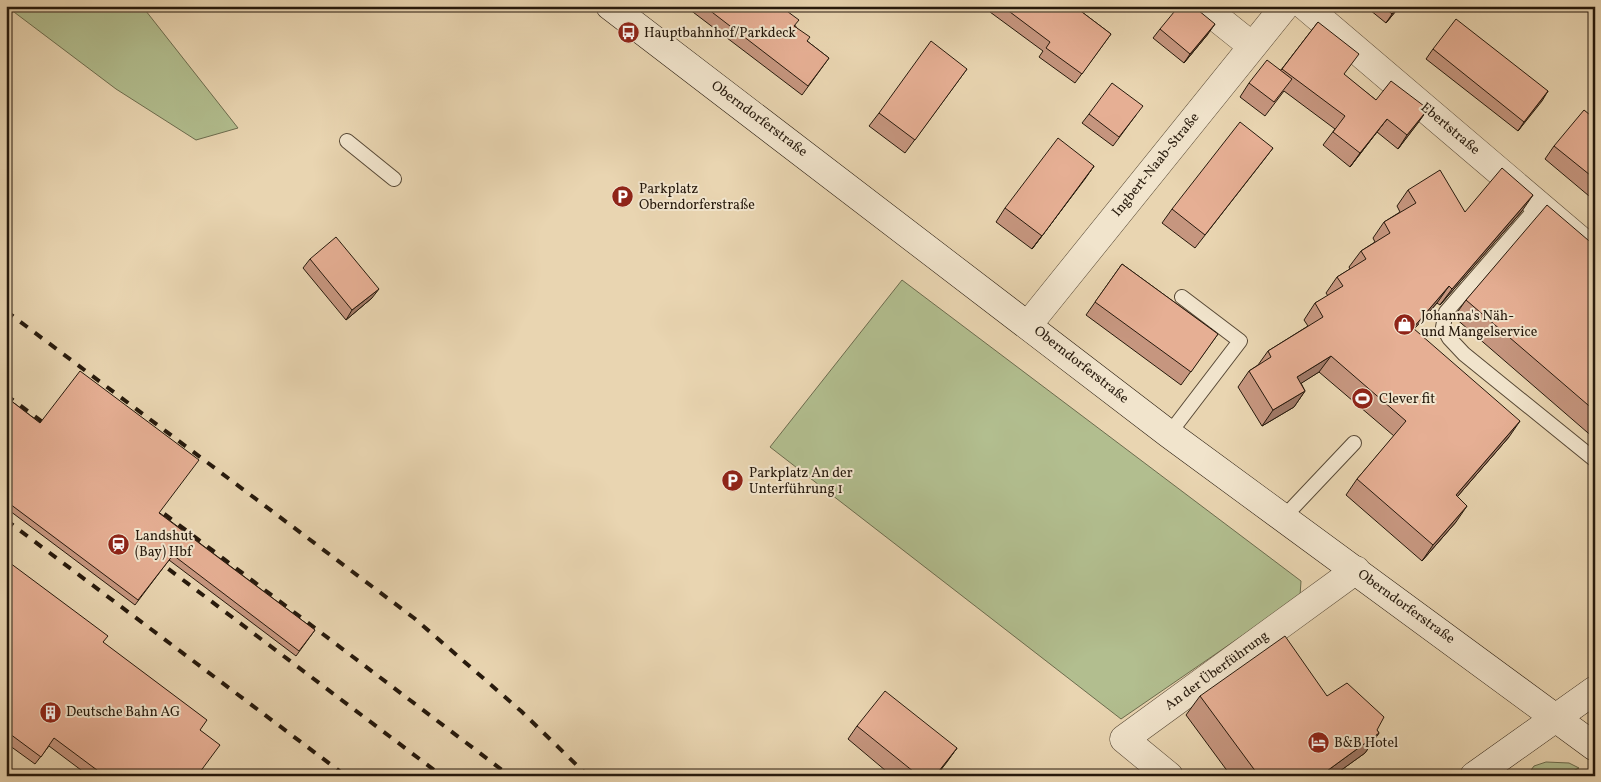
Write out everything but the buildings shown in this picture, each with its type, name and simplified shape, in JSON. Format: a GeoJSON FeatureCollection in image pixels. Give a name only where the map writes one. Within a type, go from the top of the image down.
{"type":"FeatureCollection","features":[{"type":"Feature","properties":{"kind":"main road","name":"Oberndorferstraße"},"geometry":{"type":"LineString","coordinates":[[610,6],[1169,434],[1284,516],[1595,747]]}},
{"type":"Feature","properties":{"kind":"main road"},"geometry":{"type":"LineString","coordinates":[[1202,6],[1252,46]]}},
{"type":"Feature","properties":{"kind":"main road","name":"Ingbert-Naab-Straße"},"geometry":{"type":"LineString","coordinates":[[1028,325],[1285,6]]}},
{"type":"Feature","properties":{"kind":"main road","name":"Ebertstraße"},"geometry":{"type":"LineString","coordinates":[[1305,6],[1595,252]]}},
{"type":"Feature","properties":{"kind":"main road","name":"An der Überführung"},"geometry":{"type":"LineString","coordinates":[[1169,776],[1124,739],[1356,570]]}},
{"type":"Feature","properties":{"kind":"main road"},"geometry":{"type":"LineString","coordinates":[[1474,776],[1595,690]]}},
{"type":"Feature","properties":{"kind":"lane"},"geometry":{"type":"LineString","coordinates":[[347,141],[394,179]]}},
{"type":"Feature","properties":{"kind":"lane"},"geometry":{"type":"LineString","coordinates":[[1540,206],[1446,312],[1443,327],[1449,338],[1464,354],[1595,460]]}},
{"type":"Feature","properties":{"kind":"lane"},"geometry":{"type":"LineString","coordinates":[[1169,434],[1240,342],[1182,297]]}},
{"type":"Feature","properties":{"kind":"lane"},"geometry":{"type":"LineString","coordinates":[[1284,516],[1354,443]]}},
{"type":"Feature","properties":{"kind":"green space"},"geometry":{"type":"Polygon","coordinates":[[[6,6],[142,6],[238,128],[196,140],[116,89],[6,6]]]}},
{"type":"Feature","properties":{"kind":"green space"},"geometry":{"type":"Polygon","coordinates":[[[902,280],[1301,581],[1300,596],[1121,719],[770,447],[902,280]]]}},
{"type":"Feature","properties":{"kind":"green space"},"geometry":{"type":"Polygon","coordinates":[[[1546,762],[1569,763],[1579,768],[1573,771],[1531,770],[1534,766],[1546,762]]]}},
{"type":"Feature","properties":{"kind":"railway"},"geometry":{"type":"LineString","coordinates":[[6,311],[414,618],[521,711],[588,776]]}},
{"type":"Feature","properties":{"kind":"railway"},"geometry":{"type":"LineString","coordinates":[[6,395],[52,429]]}},
{"type":"Feature","properties":{"kind":"railway"},"geometry":{"type":"LineString","coordinates":[[150,503],[510,776]]}},
{"type":"Feature","properties":{"kind":"railway"},"geometry":{"type":"LineString","coordinates":[[6,520],[346,776]]}},
{"type":"Feature","properties":{"kind":"railway"},"geometry":{"type":"LineString","coordinates":[[154,558],[442,776]]}},
{"type":"Feature","properties":{"kind":"place","name":"Hauptbahnhof/Parkdeck"},"geometry":{"type":"Point","coordinates":[628,33]}},
{"type":"Feature","properties":{"kind":"place","name":"Parkplatz Oberndorferstraße"},"geometry":{"type":"Point","coordinates":[623,197]}},
{"type":"Feature","properties":{"kind":"place","name":"Johanna's Näh- und Mangelservice"},"geometry":{"type":"Point","coordinates":[1405,324]}},
{"type":"Feature","properties":{"kind":"place","name":"Clever fit"},"geometry":{"type":"Point","coordinates":[1363,399]}},
{"type":"Feature","properties":{"kind":"place","name":"Parkplatz An der Unterführung 1"},"geometry":{"type":"Point","coordinates":[733,481]}},
{"type":"Feature","properties":{"kind":"place","name":"Landshut (Bay) Hbf"},"geometry":{"type":"Point","coordinates":[119,544]}},
{"type":"Feature","properties":{"kind":"place","name":"Deutsche Bahn AG"},"geometry":{"type":"Point","coordinates":[50,712]}},
{"type":"Feature","properties":{"kind":"place","name":"B&B Hotel"},"geometry":{"type":"Point","coordinates":[1318,743]}}]}
